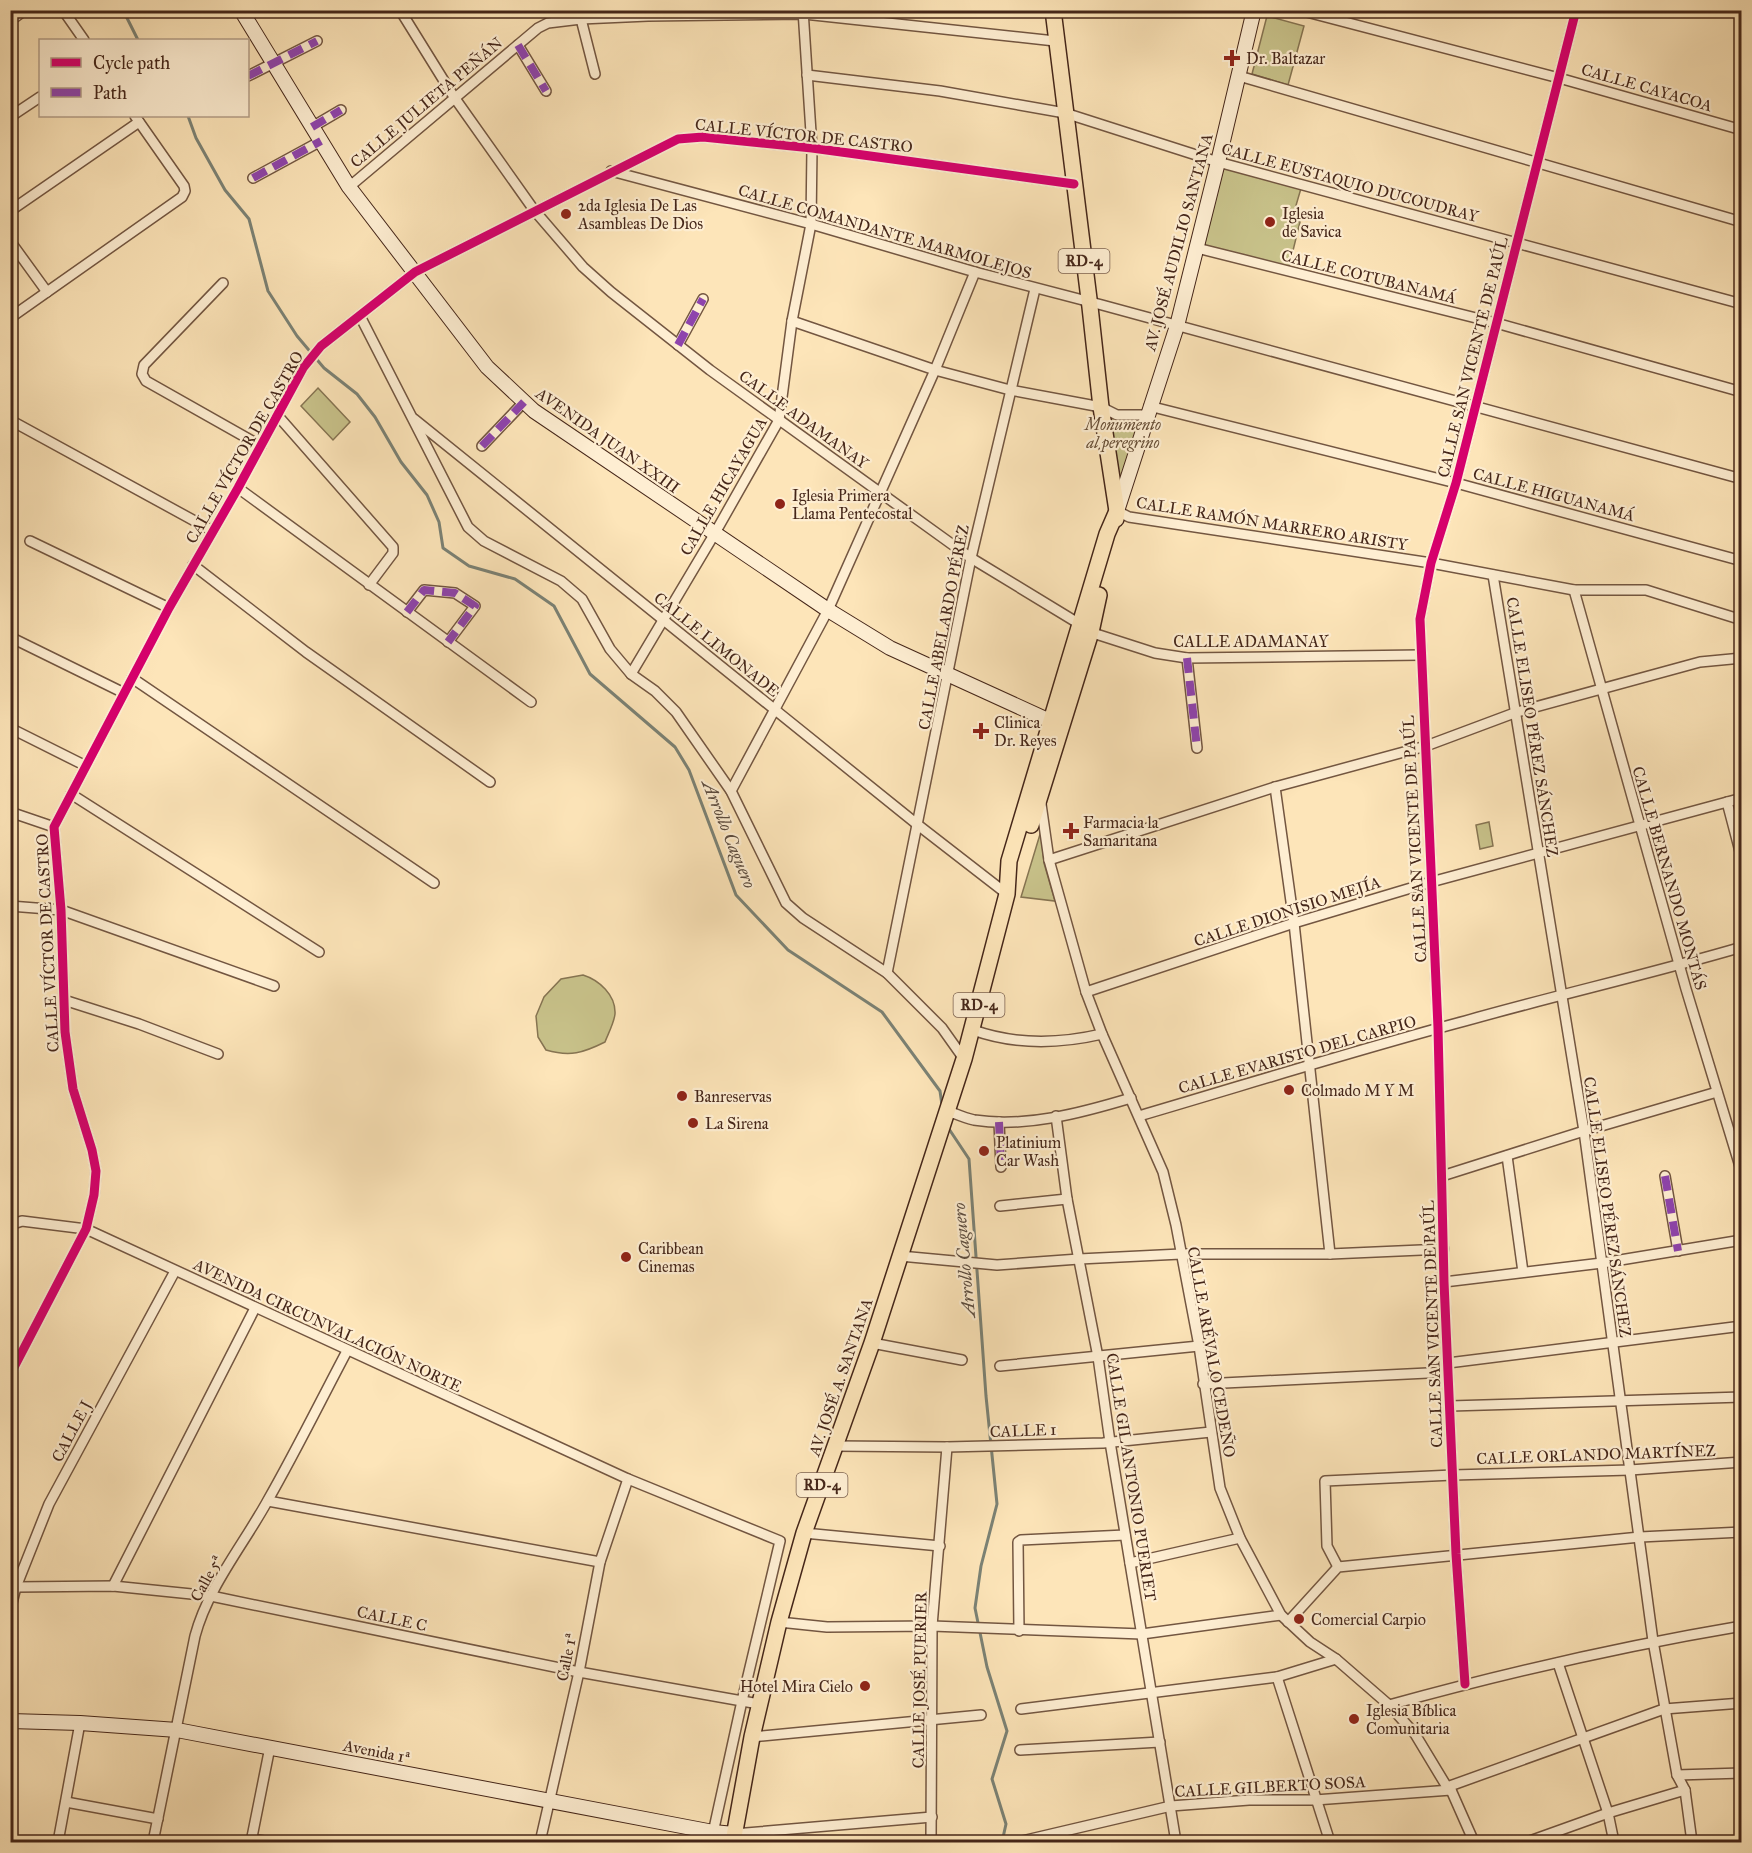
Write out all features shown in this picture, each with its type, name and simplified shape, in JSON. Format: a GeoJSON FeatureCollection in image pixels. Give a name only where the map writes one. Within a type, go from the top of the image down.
{"type":"FeatureCollection","features":[{"type":"Feature","properties":{"kind":"main road","name":"AVENIDA JUAN XXIII"},"geometry":{"type":"LineString","coordinates":[[241,10],[348,187],[488,367],[534,411],[828,610],[890,648],[1057,725]]}},
{"type":"Feature","properties":{"kind":"main road","name":"RD-4"},"geometry":{"type":"LineString","coordinates":[[1007,894],[1009,861],[1057,725],[1086,628],[1107,534],[1117,511],[1101,407],[1053,10]]}},
{"type":"Feature","properties":{"kind":"main road","name":"AV. JOSÉ AUDILIO SANTANA"},"geometry":{"type":"LineString","coordinates":[[1117,511],[1176,326],[1254,10]]}},
{"type":"Feature","properties":{"kind":"main road","name":"RD-4"},"geometry":{"type":"LineString","coordinates":[[947,1113],[973,1030],[1007,894],[1040,798],[1057,725]]}},
{"type":"Feature","properties":{"kind":"main road","name":"AV. JOSÉ A. SANTANA"},"geometry":{"type":"LineString","coordinates":[[734,1838],[759,1704],[804,1533],[872,1343],[947,1113]]}},
{"type":"Feature","properties":{"kind":"main road","name":"Avenida 1ª"},"geometry":{"type":"LineString","coordinates":[[10,1721],[177,1730],[548,1801],[712,1837],[734,1838]]}},
{"type":"Feature","properties":{"kind":"street"},"geometry":{"type":"LineString","coordinates":[[10,21],[25,10]]}},
{"type":"Feature","properties":{"kind":"street"},"geometry":{"type":"LineString","coordinates":[[63,10],[83,39]]}},
{"type":"Feature","properties":{"kind":"street","name":"CALLE ADAMANAY"},"geometry":{"type":"LineString","coordinates":[[400,10],[454,97],[534,210],[583,267],[610,292],[678,345],[971,558],[1086,628],[1155,653],[1187,658],[1421,655]]}},
{"type":"Feature","properties":{"kind":"street","name":"CALLE CAYACOA"},"geometry":{"type":"LineString","coordinates":[[1299,10],[1559,78],[1742,130]]}},
{"type":"Feature","properties":{"kind":"street","name":"CALLE SAN VICENTE DE PAÚL"},"geometry":{"type":"LineString","coordinates":[[1465,1684],[1456,1554],[1444,1282],[1438,1028],[1420,619],[1431,563],[1456,483],[1576,10]]}},
{"type":"Feature","properties":{"kind":"street","name":"CALLE JULIETA PEÑÁN"},"geometry":{"type":"LineString","coordinates":[[348,187],[538,28],[548,23],[648,16],[804,12],[1055,41]]}},
{"type":"Feature","properties":{"kind":"street","name":"CALLE HICAYAGUA"},"geometry":{"type":"LineString","coordinates":[[631,674],[715,534],[779,420],[792,321],[811,224],[812,148],[804,12]]}},
{"type":"Feature","properties":{"kind":"street"},"geometry":{"type":"LineString","coordinates":[[581,19],[595,74]]}},
{"type":"Feature","properties":{"kind":"street"},"geometry":{"type":"LineString","coordinates":[[249,75],[317,41]]}},
{"type":"Feature","properties":{"kind":"street"},"geometry":{"type":"LineString","coordinates":[[518,45],[546,91]]}},
{"type":"Feature","properties":{"kind":"street","name":"CALLE EUSTAQUIO DUCOUDRAY"},"geometry":{"type":"LineString","coordinates":[[807,75],[940,91],[1065,113],[1218,162],[1742,304]]}},
{"type":"Feature","properties":{"kind":"street"},"geometry":{"type":"LineString","coordinates":[[1239,76],[1742,222]]}},
{"type":"Feature","properties":{"kind":"street"},"geometry":{"type":"LineString","coordinates":[[10,117],[39,98]]}},
{"type":"Feature","properties":{"kind":"street"},"geometry":{"type":"LineString","coordinates":[[312,127],[340,110]]}},
{"type":"Feature","properties":{"kind":"street"},"geometry":{"type":"LineString","coordinates":[[10,211],[137,119],[184,186],[185,191],[182,197],[10,318]]}},
{"type":"Feature","properties":{"kind":"street","name":"CALLE VÍCTOR DE CASTRO"},"geometry":{"type":"LineString","coordinates":[[10,1375],[86,1229],[94,1195],[96,1171],[74,1089],[65,1032],[61,910],[54,827],[169,608],[303,368],[321,346],[415,272],[671,140],[684,137],[812,148],[1074,184]]}},
{"type":"Feature","properties":{"kind":"street"},"geometry":{"type":"LineString","coordinates":[[253,178],[321,141]]}},
{"type":"Feature","properties":{"kind":"street","name":"CALLE COMANDANTE MARMOLEJOS"},"geometry":{"type":"LineString","coordinates":[[611,171],[811,224],[1035,289],[1742,479]]}},
{"type":"Feature","properties":{"kind":"street"},"geometry":{"type":"LineString","coordinates":[[10,241],[47,292]]}},
{"type":"Feature","properties":{"kind":"street","name":"CALLE COTUBANAMÁ"},"geometry":{"type":"LineString","coordinates":[[1197,248],[1496,323],[1742,392]]}},
{"type":"Feature","properties":{"kind":"street"},"geometry":{"type":"LineString","coordinates":[[731,791],[828,610],[935,370],[975,272]]}},
{"type":"Feature","properties":{"kind":"street"},"geometry":{"type":"LineString","coordinates":[[223,283],[144,364],[142,374],[146,381],[261,446]]}},
{"type":"Feature","properties":{"kind":"street","name":"CALLE ABELARDO PÉREZ"},"geometry":{"type":"LineString","coordinates":[[887,973],[949,676],[971,558],[1035,289]]}},
{"type":"Feature","properties":{"kind":"street"},"geometry":{"type":"LineString","coordinates":[[678,345],[703,299]]}},
{"type":"Feature","properties":{"kind":"street"},"geometry":{"type":"LineString","coordinates":[[360,316],[468,527],[484,541],[561,581],[582,599],[610,649],[631,674],[655,691],[676,712],[731,791],[786,903],[803,918],[887,973],[942,1028],[964,1059]]}},
{"type":"Feature","properties":{"kind":"street","name":"CALLE HIGUANAMÁ"},"geometry":{"type":"LineString","coordinates":[[792,321],[935,370],[1010,390],[1101,407],[1117,415],[1148,411],[1456,483],[1742,561]]}},
{"type":"Feature","properties":{"kind":"street"},"geometry":{"type":"LineString","coordinates":[[482,446],[524,402]]}},
{"type":"Feature","properties":{"kind":"street"},"geometry":{"type":"LineString","coordinates":[[278,416],[393,547],[393,553],[369,585]]}},
{"type":"Feature","properties":{"kind":"street","name":"CALLE LIMONADE"},"geometry":{"type":"LineString","coordinates":[[410,416],[1007,894]]}},
{"type":"Feature","properties":{"kind":"street"},"geometry":{"type":"LineString","coordinates":[[10,420],[213,531]]}},
{"type":"Feature","properties":{"kind":"street"},"geometry":{"type":"LineString","coordinates":[[238,488],[531,702]]}},
{"type":"Feature","properties":{"kind":"street","name":"CALLE RAMÓN MARRERO ARISTY"},"geometry":{"type":"LineString","coordinates":[[1117,511],[1129,517],[1431,563],[1574,590],[1646,590],[1742,620]]}},
{"type":"Feature","properties":{"kind":"street"},"geometry":{"type":"LineString","coordinates":[[30,541],[169,608]]}},
{"type":"Feature","properties":{"kind":"street"},"geometry":{"type":"LineString","coordinates":[[193,565],[306,652],[490,782]]}},
{"type":"Feature","properties":{"kind":"street","name":"CALLE ELISEO PÉREZ SÁNCHEZ"},"geometry":{"type":"LineString","coordinates":[[1493,575],[1584,1131],[1653,1641],[1677,1775],[1685,1791],[1692,1842]]}},
{"type":"Feature","properties":{"kind":"street"},"geometry":{"type":"LineString","coordinates":[[407,612],[424,590],[455,593],[476,606],[448,642]]}},
{"type":"Feature","properties":{"kind":"street","name":"CALLE BERNANDO MONTÁS"},"geometry":{"type":"LineString","coordinates":[[1574,590],[1639,826],[1742,1173]]}},
{"type":"Feature","properties":{"kind":"street"},"geometry":{"type":"LineString","coordinates":[[10,637],[124,693]]}},
{"type":"Feature","properties":{"kind":"street"},"geometry":{"type":"LineString","coordinates":[[1187,658],[1197,748]]}},
{"type":"Feature","properties":{"kind":"street"},"geometry":{"type":"LineString","coordinates":[[1049,860],[1275,787],[1426,747],[1517,712],[1700,662],[1742,658]]}},
{"type":"Feature","properties":{"kind":"street"},"geometry":{"type":"LineString","coordinates":[[132,678],[434,883]]}},
{"type":"Feature","properties":{"kind":"street"},"geometry":{"type":"LineString","coordinates":[[10,728],[86,766]]}},
{"type":"Feature","properties":{"kind":"street"},"geometry":{"type":"LineString","coordinates":[[1275,787],[1294,923],[1330,1254]]}},
{"type":"Feature","properties":{"kind":"street"},"geometry":{"type":"LineString","coordinates":[[71,794],[319,952]]}},
{"type":"Feature","properties":{"kind":"street","name":"CALLE ARÉVALO CEDEÑO"},"geometry":{"type":"LineString","coordinates":[[1040,798],[1049,860],[1086,992],[1162,1172],[1176,1225],[1220,1488],[1240,1538],[1284,1618],[1310,1642],[1336,1659],[1389,1705],[1415,1734],[1449,1789],[1474,1842]]}},
{"type":"Feature","properties":{"kind":"street","name":"CALLE DIONISIO MEJÍA"},"geometry":{"type":"LineString","coordinates":[[1086,992],[1294,923],[1431,882],[1538,851],[1742,798]]}},
{"type":"Feature","properties":{"kind":"street"},"geometry":{"type":"LineString","coordinates":[[1727,802],[1742,859]]}},
{"type":"Feature","properties":{"kind":"street"},"geometry":{"type":"LineString","coordinates":[[10,812],[54,827]]}},
{"type":"Feature","properties":{"kind":"street"},"geometry":{"type":"LineString","coordinates":[[10,906],[61,910],[274,986]]}},
{"type":"Feature","properties":{"kind":"street","name":"CALLE EVARISTO DEL CARPIO"},"geometry":{"type":"LineString","coordinates":[[1139,1116],[1438,1028],[1561,994],[1680,966],[1742,947]]}},
{"type":"Feature","properties":{"kind":"street"},"geometry":{"type":"LineString","coordinates":[[64,1000],[139,1024],[218,1054]]}},
{"type":"Feature","properties":{"kind":"street"},"geometry":{"type":"LineString","coordinates":[[973,1030],[992,1036],[1030,1041],[1076,1040],[1102,1034]]}},
{"type":"Feature","properties":{"kind":"street"},"geometry":{"type":"LineString","coordinates":[[1442,1176],[1717,1092]]}},
{"type":"Feature","properties":{"kind":"street"},"geometry":{"type":"LineString","coordinates":[[947,1113],[972,1120],[1021,1121],[1090,1110],[1131,1098]]}},
{"type":"Feature","properties":{"kind":"street","name":"CALLE GIL ANTONIO PUERIET"},"geometry":{"type":"LineString","coordinates":[[1056,1116],[1066,1199],[1098,1357],[1176,1842]]}},
{"type":"Feature","properties":{"kind":"street"},"geometry":{"type":"LineString","coordinates":[[999,1122],[1001,1167]]}},
{"type":"Feature","properties":{"kind":"street"},"geometry":{"type":"LineString","coordinates":[[1507,1156],[1523,1272]]}},
{"type":"Feature","properties":{"kind":"street"},"geometry":{"type":"LineString","coordinates":[[1665,1176],[1678,1251]]}},
{"type":"Feature","properties":{"kind":"street"},"geometry":{"type":"LineString","coordinates":[[1000,1206],[1066,1199]]}},
{"type":"Feature","properties":{"kind":"street","name":"AVENIDA CIRCUNVALACIÓN NORTE"},"geometry":{"type":"LineString","coordinates":[[10,1225],[22,1221],[86,1229],[628,1479],[780,1541],[742,1701]]}},
{"type":"Feature","properties":{"kind":"street"},"geometry":{"type":"LineString","coordinates":[[1444,1282],[1602,1263],[1742,1240]]}},
{"type":"Feature","properties":{"kind":"street"},"geometry":{"type":"LineString","coordinates":[[900,1256],[997,1265],[1180,1254],[1330,1254],[1444,1249]]}},
{"type":"Feature","properties":{"kind":"street","name":"CALLE J"},"geometry":{"type":"LineString","coordinates":[[10,1611],[16,1587],[49,1504],[175,1271]]}},
{"type":"Feature","properties":{"kind":"street"},"geometry":{"type":"LineString","coordinates":[[113,1586],[255,1308]]}},
{"type":"Feature","properties":{"kind":"street"},"geometry":{"type":"LineString","coordinates":[[1203,1384],[1448,1368],[1611,1342],[1742,1326]]}},
{"type":"Feature","properties":{"kind":"street"},"geometry":{"type":"LineString","coordinates":[[872,1343],[962,1360]]}},
{"type":"Feature","properties":{"kind":"street"},"geometry":{"type":"LineString","coordinates":[[1000,1366],[1198,1346]]}},
{"type":"Feature","properties":{"kind":"street","name":"Calle 5ª"},"geometry":{"type":"LineString","coordinates":[[153,1842],[195,1636],[211,1596],[268,1501],[347,1351]]}},
{"type":"Feature","properties":{"kind":"street"},"geometry":{"type":"LineString","coordinates":[[1450,1406],[1742,1397]]}},
{"type":"Feature","properties":{"kind":"street","name":"CALLE 1"},"geometry":{"type":"LineString","coordinates":[[835,1446],[947,1448],[1110,1442],[1211,1432]]}},
{"type":"Feature","properties":{"kind":"street","name":"CALLE JOSÉ PUERIER"},"geometry":{"type":"LineString","coordinates":[[931,1842],[932,1626],[947,1448]]}},
{"type":"Feature","properties":{"kind":"street","name":"CALLE ORLANDO MARTÍNEZ"},"geometry":{"type":"LineString","coordinates":[[1338,1567],[1327,1546],[1325,1481],[1630,1470],[1742,1462]]}},
{"type":"Feature","properties":{"kind":"street","name":"Calle 1ª"},"geometry":{"type":"LineString","coordinates":[[540,1842],[579,1672],[600,1562],[628,1479]]}},
{"type":"Feature","properties":{"kind":"street"},"geometry":{"type":"LineString","coordinates":[[268,1501],[600,1562]]}},
{"type":"Feature","properties":{"kind":"street"},"geometry":{"type":"LineString","coordinates":[[779,1622],[827,1627],[932,1626],[1142,1634],[1284,1618],[1338,1567],[1640,1538],[1742,1532]]}},
{"type":"Feature","properties":{"kind":"street"},"geometry":{"type":"LineString","coordinates":[[804,1533],[940,1546]]}},
{"type":"Feature","properties":{"kind":"street"},"geometry":{"type":"LineString","coordinates":[[1019,1631],[1018,1542],[1125,1535]]}},
{"type":"Feature","properties":{"kind":"street"},"geometry":{"type":"LineString","coordinates":[[1130,1563],[1240,1538]]}},
{"type":"Feature","properties":{"kind":"street","name":"CALLE C"},"geometry":{"type":"LineString","coordinates":[[16,1587],[113,1586],[211,1596],[579,1672],[759,1704]]}},
{"type":"Feature","properties":{"kind":"street"},"geometry":{"type":"LineString","coordinates":[[1389,1705],[1465,1684],[1653,1641],[1742,1626]]}},
{"type":"Feature","properties":{"kind":"street"},"geometry":{"type":"LineString","coordinates":[[1021,1709],[1277,1677],[1336,1659]]}},
{"type":"Feature","properties":{"kind":"street"},"geometry":{"type":"LineString","coordinates":[[1558,1663],[1608,1813],[1614,1842]]}},
{"type":"Feature","properties":{"kind":"street"},"geometry":{"type":"LineString","coordinates":[[1277,1677],[1330,1842]]}},
{"type":"Feature","properties":{"kind":"street"},"geometry":{"type":"LineString","coordinates":[[712,1837],[742,1701]]}},
{"type":"Feature","properties":{"kind":"street","name":"CALLE GILBERTO SOSA"},"geometry":{"type":"LineString","coordinates":[[1022,1841],[1171,1806],[1249,1800],[1315,1800],[1449,1789],[1664,1709],[1742,1703]]}},
{"type":"Feature","properties":{"kind":"street"},"geometry":{"type":"LineString","coordinates":[[752,1737],[981,1715]]}},
{"type":"Feature","properties":{"kind":"street"},"geometry":{"type":"LineString","coordinates":[[58,1842],[80,1723]]}},
{"type":"Feature","properties":{"kind":"street"},"geometry":{"type":"LineString","coordinates":[[1020,1750],[1160,1742]]}},
{"type":"Feature","properties":{"kind":"street"},"geometry":{"type":"LineString","coordinates":[[270,1747],[251,1841],[270,1842]]}},
{"type":"Feature","properties":{"kind":"street"},"geometry":{"type":"LineString","coordinates":[[1677,1775],[1742,1773]]}},
{"type":"Feature","properties":{"kind":"street"},"geometry":{"type":"LineString","coordinates":[[1527,1842],[1608,1813],[1685,1791]]}},
{"type":"Feature","properties":{"kind":"street"},"geometry":{"type":"LineString","coordinates":[[66,1802],[158,1819]]}},
{"type":"Feature","properties":{"kind":"street"},"geometry":{"type":"LineString","coordinates":[[734,1838],[932,1817]]}},
{"type":"Feature","properties":{"kind":"green space"},"geometry":{"type":"Polygon","coordinates":[[[1267,16],[1304,26],[1288,85],[1252,74],[1267,16]]]}},
{"type":"Feature","properties":{"kind":"green space"},"geometry":{"type":"Polygon","coordinates":[[[1219,162],[1302,185],[1292,219],[1300,222],[1288,271],[1197,248],[1219,162]]]}},
{"type":"Feature","properties":{"kind":"green space"},"geometry":{"type":"Polygon","coordinates":[[[318,388],[350,422],[333,440],[301,406],[318,388]]]}},
{"type":"Feature","properties":{"kind":"green space","name":"Monumento al peregrino"},"geometry":{"type":"Polygon","coordinates":[[[1105,409],[1147,415],[1117,511],[1105,409]]]}},
{"type":"Feature","properties":{"kind":"green space"},"geometry":{"type":"Polygon","coordinates":[[[1489,822],[1493,846],[1480,849],[1476,825],[1489,822]]]}},
{"type":"Feature","properties":{"kind":"green space"},"geometry":{"type":"Polygon","coordinates":[[[1041,831],[1044,863],[1055,901],[1021,897],[1041,831]]]}},
{"type":"Feature","properties":{"kind":"green space"},"geometry":{"type":"Polygon","coordinates":[[[583,975],[605,989],[615,1007],[612,1025],[605,1042],[576,1053],[546,1050],[538,1037],[536,1016],[544,997],[561,979],[583,975]]]}},
{"type":"Feature","properties":{"kind":"waterway"},"geometry":{"type":"LineString","coordinates":[[123,10],[138,39]]}},
{"type":"Feature","properties":{"kind":"waterway"},"geometry":{"type":"LineString","coordinates":[[188,117],[196,138],[225,190],[249,219],[268,291],[297,336],[324,368],[357,394],[375,417],[401,462],[427,495],[439,522],[443,548],[469,566],[515,579],[554,606],[590,674],[675,747],[689,770],[736,895],[788,950],[882,1012],[940,1091],[942,1105]]}},
{"type":"Feature","properties":{"kind":"waterway","name":"Arrollo Caguero"},"geometry":{"type":"LineString","coordinates":[[947,1126],[969,1159],[986,1396],[997,1504],[981,1566],[975,1608],[987,1667],[1007,1731],[992,1779],[1006,1824],[1002,1842]]}},
{"type":"Feature","properties":{"kind":"marked path"},"geometry":{"type":"LineString","coordinates":[[751,10],[751,15]]}},
{"type":"Feature","properties":{"kind":"marked path"},"geometry":{"type":"LineString","coordinates":[[249,75],[317,41]]}},
{"type":"Feature","properties":{"kind":"marked path"},"geometry":{"type":"LineString","coordinates":[[518,45],[546,91]]}},
{"type":"Feature","properties":{"kind":"marked path"},"geometry":{"type":"LineString","coordinates":[[312,127],[341,110]]}},
{"type":"Feature","properties":{"kind":"marked path"},"geometry":{"type":"LineString","coordinates":[[253,178],[321,141]]}},
{"type":"Feature","properties":{"kind":"marked path"},"geometry":{"type":"LineString","coordinates":[[678,345],[703,299]]}},
{"type":"Feature","properties":{"kind":"marked path"},"geometry":{"type":"LineString","coordinates":[[482,446],[524,402]]}},
{"type":"Feature","properties":{"kind":"marked path"},"geometry":{"type":"LineString","coordinates":[[407,612],[424,590],[455,593],[475,606],[448,642]]}},
{"type":"Feature","properties":{"kind":"marked path"},"geometry":{"type":"LineString","coordinates":[[1187,658],[1197,748]]}},
{"type":"Feature","properties":{"kind":"marked path"},"geometry":{"type":"LineString","coordinates":[[999,1122],[1001,1167]]}},
{"type":"Feature","properties":{"kind":"marked path"},"geometry":{"type":"LineString","coordinates":[[1665,1176],[1678,1251]]}},
{"type":"Feature","properties":{"kind":"cycle path"},"geometry":{"type":"LineString","coordinates":[[1465,1684],[1456,1554],[1444,1282],[1438,1028],[1420,619],[1431,563],[1456,483],[1576,10]]}},
{"type":"Feature","properties":{"kind":"cycle path"},"geometry":{"type":"LineString","coordinates":[[10,1375],[86,1229],[94,1195],[96,1171],[92,1150],[73,1089],[65,1032],[61,910],[54,827],[169,608],[303,368],[321,346],[415,272],[678,139],[703,137],[812,148],[1074,184]]}},
{"type":"Feature","properties":{"kind":"place","name":"Dr. Baltazar"},"geometry":{"type":"Point","coordinates":[1232,58]}},
{"type":"Feature","properties":{"kind":"place","name":"2da Iglesia De Las Asambleas De Dios"},"geometry":{"type":"Point","coordinates":[566,214]}},
{"type":"Feature","properties":{"kind":"place","name":"Iglesia de Savica"},"geometry":{"type":"Point","coordinates":[1270,222]}},
{"type":"Feature","properties":{"kind":"place","name":"Iglesia Primera Llama Pentecostal"},"geometry":{"type":"Point","coordinates":[780,504]}},
{"type":"Feature","properties":{"kind":"place","name":"Clinica Dr. Reyes"},"geometry":{"type":"Point","coordinates":[981,731]}},
{"type":"Feature","properties":{"kind":"place","name":"Farmacia la Samaritana"},"geometry":{"type":"Point","coordinates":[1071,831]}},
{"type":"Feature","properties":{"kind":"place","name":"Colmado M Y M"},"geometry":{"type":"Point","coordinates":[1289,1090]}},
{"type":"Feature","properties":{"kind":"place","name":"Banreservas"},"geometry":{"type":"Point","coordinates":[682,1096]}},
{"type":"Feature","properties":{"kind":"place","name":"La Sirena"},"geometry":{"type":"Point","coordinates":[693,1123]}},
{"type":"Feature","properties":{"kind":"place","name":"Platinium Car Wash"},"geometry":{"type":"Point","coordinates":[984,1151]}},
{"type":"Feature","properties":{"kind":"place","name":"Caribbean Cinemas"},"geometry":{"type":"Point","coordinates":[626,1257]}},
{"type":"Feature","properties":{"kind":"place","name":"Comercial Carpio"},"geometry":{"type":"Point","coordinates":[1299,1619]}},
{"type":"Feature","properties":{"kind":"place","name":"Hotel Mira Cielo"},"geometry":{"type":"Point","coordinates":[865,1686]}},
{"type":"Feature","properties":{"kind":"place","name":"Iglesia Bíblica Comunitaria"},"geometry":{"type":"Point","coordinates":[1354,1719]}}]}
